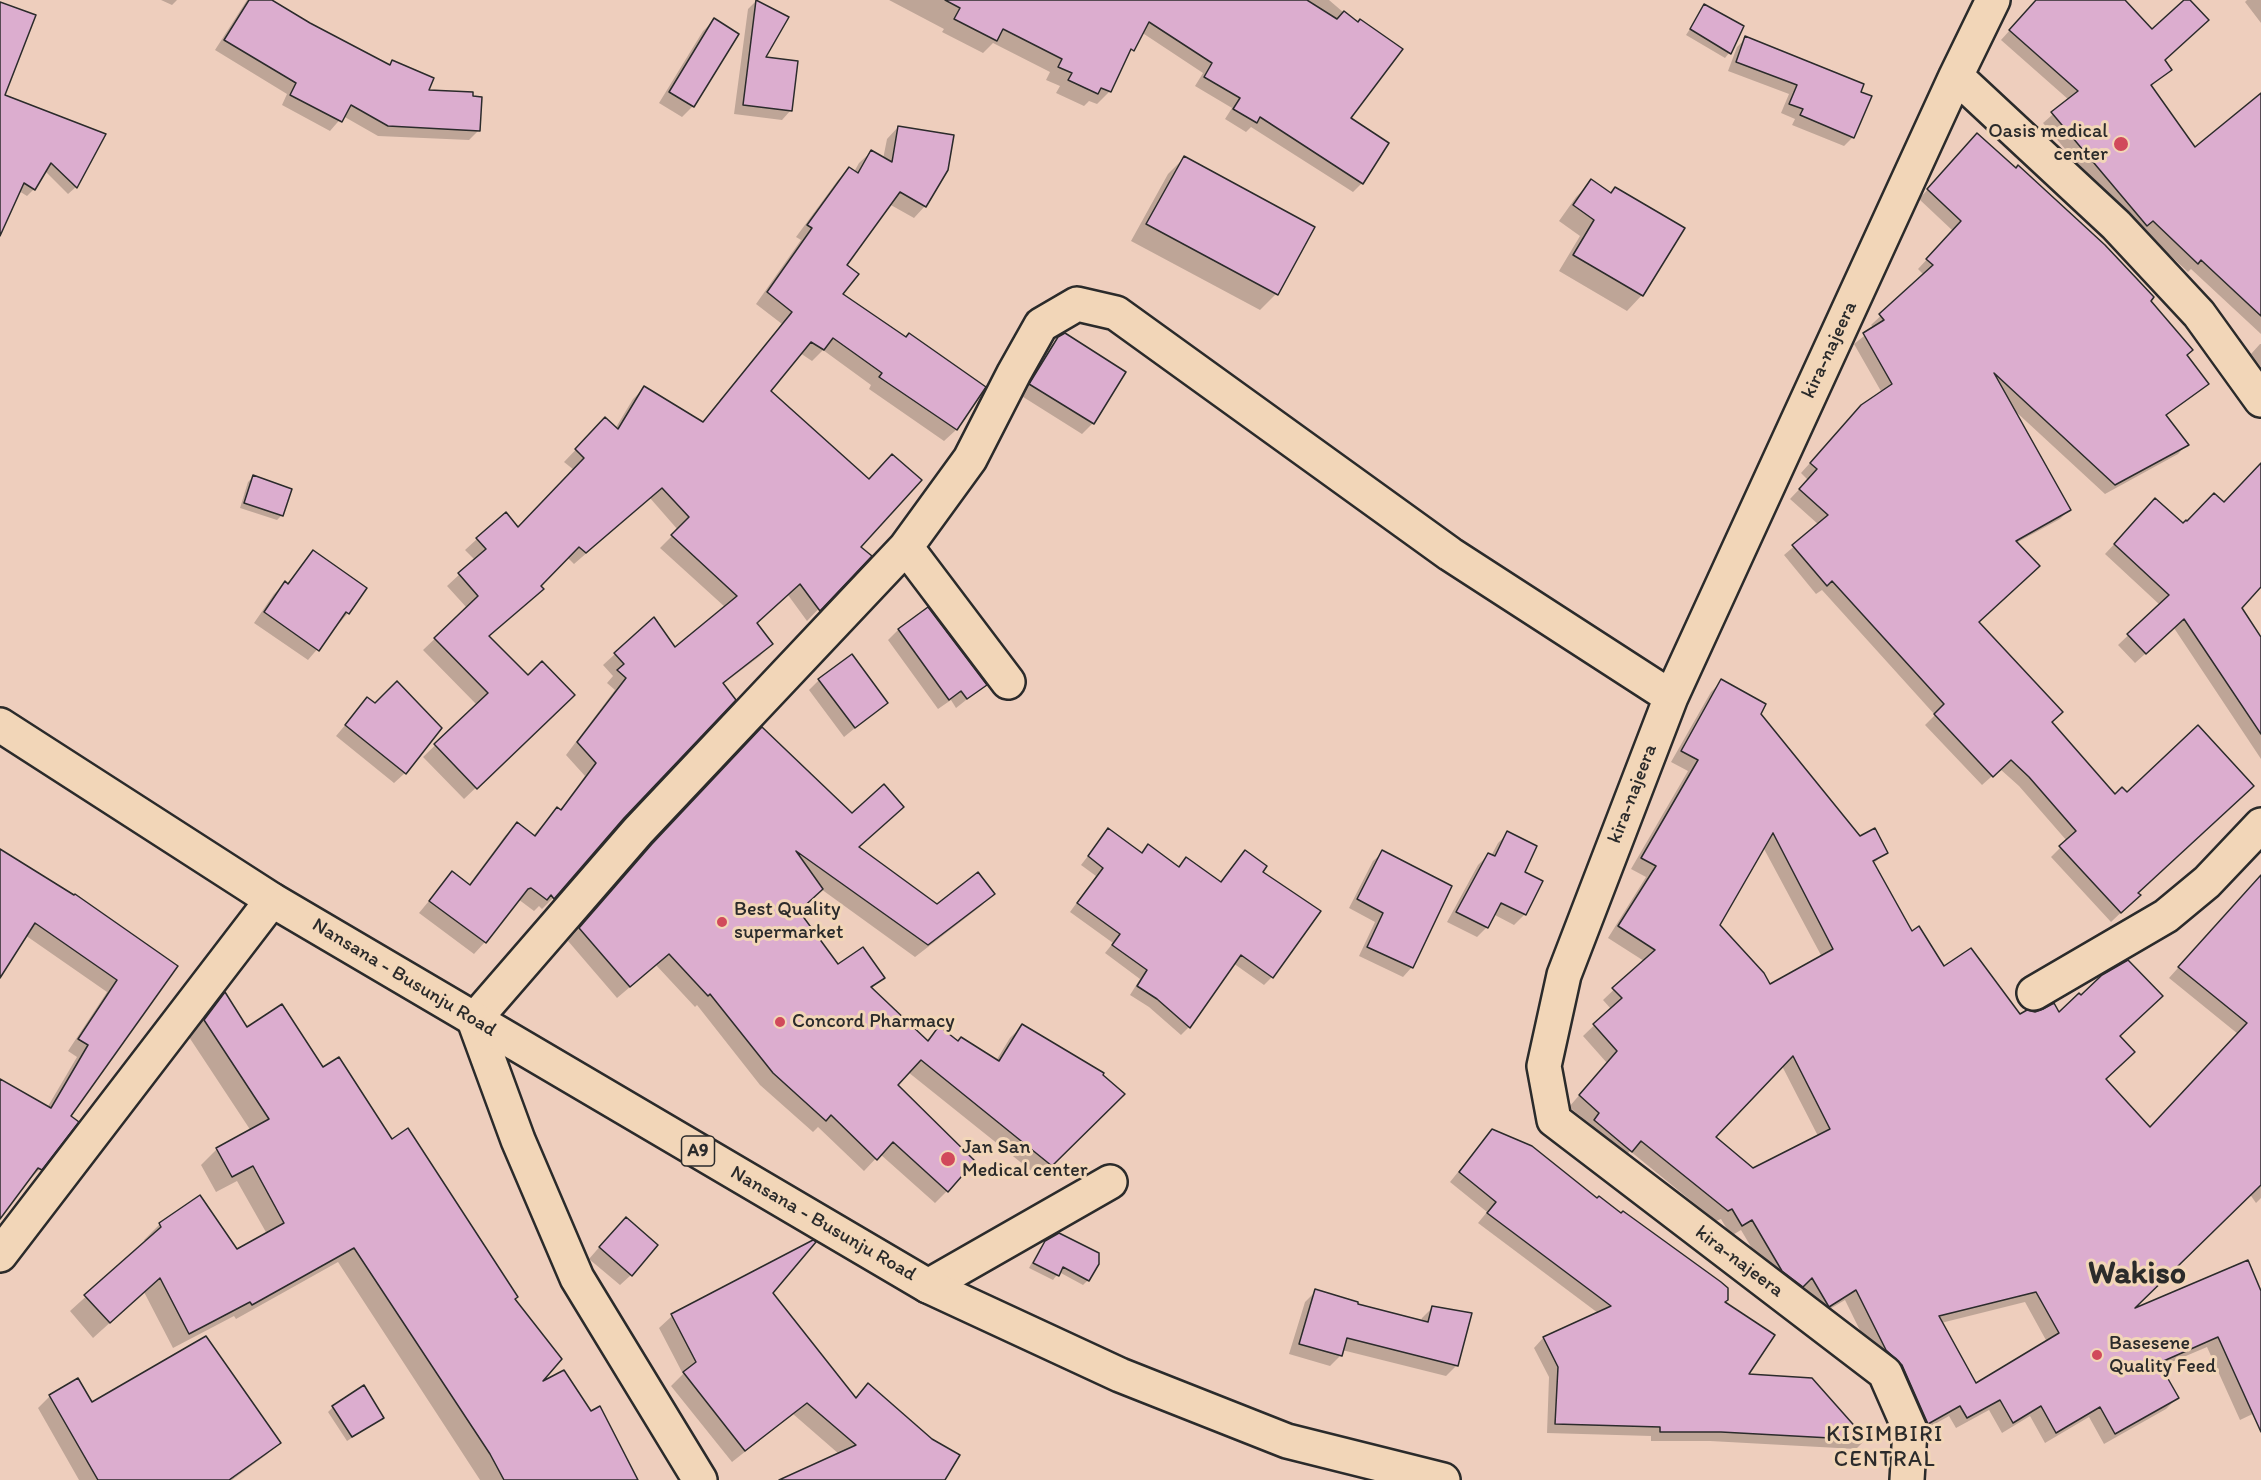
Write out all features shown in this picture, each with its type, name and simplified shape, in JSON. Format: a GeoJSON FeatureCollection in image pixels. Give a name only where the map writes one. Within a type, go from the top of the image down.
{"type":"FeatureCollection","features":[{"type":"Feature","properties":{"kind":"street","name":"kira-najeera"},"geometry":{"type":"LineString","coordinates":[[1907,1480],[1910,1430],[1885,1373],[1554,1120],[1544,1066],[1564,975],[1671,697],[1993,0]]}},
{"type":"Feature","properties":{"kind":"street"},"geometry":{"type":"LineString","coordinates":[[1956,76],[2116,225],[2199,314],[2261,400]]}},
{"type":"Feature","properties":{"kind":"street"},"geometry":{"type":"LineString","coordinates":[[700,1480],[577,1278],[518,1140],[474,1020],[638,831],[906,547],[970,459],[1041,325],[1077,304],[1116,313],[1450,554],[1671,697]]}},
{"type":"Feature","properties":{"kind":"street"},"geometry":{"type":"LineString","coordinates":[[906,547],[1008,682]]}},
{"type":"Feature","properties":{"kind":"street","name":"Nansana - Busunju Road"},"geometry":{"type":"LineString","coordinates":[[0,725],[272,900],[928,1286],[1120,1375],[1287,1441],[1443,1480]]}},
{"type":"Feature","properties":{"kind":"street"},"geometry":{"type":"LineString","coordinates":[[2034,993],[2166,916],[2206,882],[2261,825]]}},
{"type":"Feature","properties":{"kind":"street"},"geometry":{"type":"LineString","coordinates":[[0,1255],[272,900]]}},
{"type":"Feature","properties":{"kind":"street"},"geometry":{"type":"LineString","coordinates":[[928,1286],[1110,1182]]}},
{"type":"Feature","properties":{"kind":"building"},"geometry":{"type":"Polygon","coordinates":[[[249,0],[272,0],[310,23],[390,65],[392,60],[434,78],[429,90],[473,92],[473,96],[482,97],[480,131],[388,126],[351,105],[342,122],[290,95],[296,83],[224,40],[249,0]]]}},
{"type":"Feature","properties":{"kind":"building"},"geometry":{"type":"Polygon","coordinates":[[[756,0],[789,17],[766,57],[798,61],[792,111],[743,105],[756,0]]]}},
{"type":"Feature","properties":{"kind":"building"},"geometry":{"type":"Polygon","coordinates":[[[945,0],[1307,0],[1337,19],[1344,11],[1358,22],[1360,19],[1403,49],[1351,118],[1389,143],[1363,184],[1260,117],[1257,123],[1233,109],[1240,98],[1204,77],[1212,63],[1149,22],[1134,51],[1131,49],[1111,92],[1101,88],[1098,94],[1068,80],[1072,73],[1058,67],[1062,59],[1003,29],[997,41],[954,19],[960,8],[945,0]]]}},
{"type":"Feature","properties":{"kind":"building"},"geometry":{"type":"Polygon","coordinates":[[[2036,0],[2125,0],[2152,29],[2184,0],[2190,0],[2209,20],[2165,60],[2172,70],[2151,85],[2195,147],[2261,93],[2261,316],[2201,260],[2198,264],[2153,221],[2147,226],[2051,112],[2078,91],[2009,30],[2036,0]]]}},
{"type":"Feature","properties":{"kind":"building"},"geometry":{"type":"Polygon","coordinates":[[[0,2],[36,15],[5,95],[106,134],[77,188],[51,163],[35,190],[24,183],[0,236],[0,2]]]}},
{"type":"Feature","properties":{"kind":"building"},"geometry":{"type":"Polygon","coordinates":[[[1704,4],[1744,26],[1731,54],[1690,29],[1704,4]]]}},
{"type":"Feature","properties":{"kind":"building"},"geometry":{"type":"Polygon","coordinates":[[[714,18],[739,34],[694,107],[669,92],[714,18]]]}},
{"type":"Feature","properties":{"kind":"building"},"geometry":{"type":"Polygon","coordinates":[[[1745,36],[1864,84],[1861,92],[1872,96],[1854,138],[1800,115],[1803,109],[1789,104],[1797,85],[1736,62],[1745,36]]]}},
{"type":"Feature","properties":{"kind":"building"},"geometry":{"type":"Polygon","coordinates":[[[898,126],[954,135],[948,170],[926,207],[900,192],[847,265],[859,274],[843,294],[906,337],[909,333],[986,387],[957,430],[879,377],[882,373],[833,338],[824,350],[811,342],[771,391],[869,479],[892,454],[922,480],[861,547],[872,556],[820,611],[800,584],[757,623],[773,644],[723,683],[736,700],[624,818],[554,899],[551,895],[547,900],[531,888],[528,889],[486,943],[429,901],[452,871],[470,885],[517,822],[535,836],[557,807],[561,810],[596,763],[577,742],[626,678],[617,670],[624,664],[614,653],[654,617],[675,647],[737,596],[671,535],[689,517],[662,488],[586,553],[579,547],[541,586],[544,589],[489,636],[528,675],[542,661],[575,695],[477,789],[434,744],[488,693],[434,638],[478,596],[458,573],[486,549],[476,538],[506,512],[518,527],[584,458],[575,449],[605,417],[618,429],[644,386],[703,422],[792,312],[767,292],[812,228],[807,225],[849,167],[858,173],[871,150],[892,162],[898,126]]]}},
{"type":"Feature","properties":{"kind":"building"},"geometry":{"type":"Polygon","coordinates":[[[1977,133],[2016,168],[2018,165],[2105,245],[2154,297],[2151,301],[2193,350],[2187,355],[2209,384],[2166,415],[2189,445],[2115,485],[1994,373],[2071,510],[2016,541],[2040,566],[1979,622],[2063,712],[2052,722],[2115,794],[2122,787],[2127,792],[2198,725],[2254,786],[2138,893],[2141,895],[2121,913],[2059,846],[2076,831],[2029,777],[2011,760],[1993,777],[1934,714],[1944,704],[1832,581],[1827,586],[1792,545],[1828,515],[1799,489],[1817,469],[1810,463],[1861,405],[1892,384],[1863,333],[1884,320],[1879,314],[1933,265],[1926,259],[1961,221],[1927,189],[1977,133]]]}},
{"type":"Feature","properties":{"kind":"building"},"geometry":{"type":"Polygon","coordinates":[[[1184,156],[1315,227],[1278,295],[1146,224],[1184,156]]]}},
{"type":"Feature","properties":{"kind":"building"},"geometry":{"type":"Polygon","coordinates":[[[1591,179],[1611,193],[1615,187],[1685,228],[1643,296],[1573,255],[1594,220],[1573,205],[1591,179]]]}},
{"type":"Feature","properties":{"kind":"building"},"geometry":{"type":"Polygon","coordinates":[[[1065,333],[1126,372],[1094,424],[1029,384],[1058,337],[1065,333]]]}},
{"type":"Feature","properties":{"kind":"building"},"geometry":{"type":"Polygon","coordinates":[[[2261,463],[2261,587],[2242,608],[2261,637],[2261,734],[2184,619],[2146,654],[2127,634],[2169,595],[2114,544],[2155,498],[2183,523],[2214,493],[2224,502],[2261,463]]]}},
{"type":"Feature","properties":{"kind":"building"},"geometry":{"type":"Polygon","coordinates":[[[253,475],[292,489],[283,516],[244,503],[253,475]]]}},
{"type":"Feature","properties":{"kind":"building"},"geometry":{"type":"Polygon","coordinates":[[[313,550],[367,588],[349,614],[346,612],[319,651],[264,612],[285,581],[288,584],[313,550]]]}},
{"type":"Feature","properties":{"kind":"building"},"geometry":{"type":"Polygon","coordinates":[[[928,607],[987,685],[967,699],[961,691],[949,700],[898,629],[928,607]]]}},
{"type":"Feature","properties":{"kind":"building"},"geometry":{"type":"Polygon","coordinates":[[[852,654],[888,703],[855,728],[818,679],[852,654]]]}},
{"type":"Feature","properties":{"kind":"building"},"geometry":{"type":"Polygon","coordinates":[[[1721,679],[1766,704],[1761,714],[1860,836],[1875,828],[1888,853],[1873,861],[1912,931],[1919,926],[1944,966],[1971,948],[2020,1014],[2027,1010],[2035,1012],[2054,1003],[2059,1012],[2102,975],[2128,960],[2163,996],[2120,1036],[2135,1052],[2106,1079],[2150,1127],[2247,1023],[2178,967],[2261,875],[2261,1185],[2135,1308],[2248,1260],[2261,1291],[2261,1432],[2218,1337],[2159,1363],[2179,1398],[2115,1434],[2100,1407],[2056,1433],[2041,1406],[2013,1423],[2000,1400],[1967,1418],[1960,1406],[1928,1424],[1902,1365],[1886,1350],[1856,1290],[1829,1307],[1812,1278],[1803,1287],[1782,1271],[1752,1220],[1742,1226],[1732,1209],[1728,1211],[1641,1141],[1632,1152],[1594,1120],[1599,1113],[1579,1095],[1617,1051],[1593,1024],[1622,998],[1612,988],[1655,950],[1618,926],[1656,866],[1641,858],[1698,760],[1681,751],[1721,679]],[[1773,833],[1720,925],[1764,973],[1770,984],[1833,949],[1773,833]],[[1793,1056],[1716,1137],[1753,1168],[1830,1129],[1793,1056]],[[2036,1292],[1939,1316],[1976,1383],[2059,1333],[2036,1292]]]}},
{"type":"Feature","properties":{"kind":"building"},"geometry":{"type":"Polygon","coordinates":[[[397,681],[442,728],[406,774],[345,725],[367,697],[375,703],[397,681]]]}},
{"type":"Feature","properties":{"kind":"building"},"geometry":{"type":"Polygon","coordinates":[[[762,727],[852,813],[884,784],[904,807],[859,847],[937,904],[978,872],[995,894],[928,945],[796,851],[823,889],[799,911],[838,964],[863,947],[885,978],[871,987],[928,1041],[939,1026],[958,1041],[961,1037],[999,1061],[1022,1024],[1104,1073],[1103,1075],[1125,1094],[1052,1166],[921,1060],[898,1085],[975,1161],[948,1192],[893,1142],[877,1160],[831,1115],[826,1121],[773,1073],[710,994],[708,996],[669,954],[630,987],[579,928],[652,844],[762,727]]]}},
{"type":"Feature","properties":{"kind":"building"},"geometry":{"type":"Polygon","coordinates":[[[1108,828],[1142,853],[1148,844],[1179,867],[1186,857],[1221,882],[1245,850],[1267,866],[1263,872],[1321,911],[1273,978],[1241,955],[1190,1028],[1157,999],[1137,986],[1147,970],[1112,945],[1120,934],[1077,903],[1103,868],[1088,856],[1108,828]]]}},
{"type":"Feature","properties":{"kind":"building"},"geometry":{"type":"Polygon","coordinates":[[[1507,831],[1537,846],[1525,872],[1543,881],[1526,915],[1501,903],[1488,928],[1456,912],[1488,853],[1495,856],[1507,831]]]}},
{"type":"Feature","properties":{"kind":"building"},"geometry":{"type":"Polygon","coordinates":[[[0,849],[75,894],[178,966],[71,1116],[79,1122],[42,1170],[38,1168],[0,1219],[0,1079],[51,1108],[88,1045],[78,1039],[117,980],[35,923],[0,978],[0,849]]]}},
{"type":"Feature","properties":{"kind":"building"},"geometry":{"type":"Polygon","coordinates":[[[1382,850],[1452,886],[1413,968],[1367,947],[1383,913],[1357,899],[1382,850]]]}},
{"type":"Feature","properties":{"kind":"building"},"geometry":{"type":"Polygon","coordinates":[[[225,992],[247,1027],[282,1004],[323,1067],[339,1057],[392,1139],[408,1128],[518,1297],[515,1299],[562,1359],[543,1381],[564,1370],[591,1411],[600,1406],[638,1480],[504,1480],[490,1454],[354,1248],[252,1305],[250,1302],[189,1334],[160,1278],[110,1323],[84,1295],[161,1227],[159,1223],[200,1195],[237,1249],[284,1223],[253,1166],[232,1177],[216,1148],[269,1119],[204,1020],[225,992]]]}},
{"type":"Feature","properties":{"kind":"building"},"geometry":{"type":"Polygon","coordinates":[[[1492,1129],[1532,1146],[1597,1198],[1599,1196],[1621,1213],[1623,1211],[1721,1282],[1728,1288],[1728,1300],[1725,1302],[1775,1335],[1749,1374],[1812,1378],[1867,1440],[1721,1432],[1660,1432],[1660,1427],[1555,1424],[1558,1367],[1543,1337],[1611,1306],[1487,1213],[1496,1202],[1459,1172],[1492,1129]]]}},
{"type":"Feature","properties":{"kind":"building"},"geometry":{"type":"Polygon","coordinates":[[[626,1217],[658,1245],[632,1276],[599,1247],[626,1217]]]}},
{"type":"Feature","properties":{"kind":"building"},"geometry":{"type":"Polygon","coordinates":[[[1059,1233],[1099,1253],[1099,1264],[1089,1281],[1063,1267],[1059,1276],[1033,1263],[1045,1241],[1059,1233]]]}},
{"type":"Feature","properties":{"kind":"building"},"geometry":{"type":"Polygon","coordinates":[[[813,1240],[816,1242],[773,1293],[856,1398],[868,1383],[932,1439],[960,1455],[945,1480],[779,1480],[856,1445],[807,1403],[745,1451],[683,1372],[696,1362],[671,1314],[813,1240]]]}},
{"type":"Feature","properties":{"kind":"building"},"geometry":{"type":"Polygon","coordinates":[[[1315,1289],[1358,1302],[1358,1304],[1428,1322],[1432,1306],[1472,1313],[1458,1366],[1347,1338],[1342,1356],[1299,1344],[1315,1289]]]}},
{"type":"Feature","properties":{"kind":"building"},"geometry":{"type":"Polygon","coordinates":[[[206,1336],[281,1443],[229,1480],[98,1480],[49,1395],[78,1378],[92,1402],[206,1336]]]}},
{"type":"Feature","properties":{"kind":"building"},"geometry":{"type":"Polygon","coordinates":[[[364,1385],[384,1418],[352,1437],[332,1406],[364,1385]]]}},
{"type":"Feature","properties":{"kind":"place","name":"Oasis medical center"},"geometry":{"type":"Point","coordinates":[2121,144]}},
{"type":"Feature","properties":{"kind":"place","name":"Best Quality supermarket"},"geometry":{"type":"Point","coordinates":[722,922]}},
{"type":"Feature","properties":{"kind":"place","name":"Concord Pharmacy"},"geometry":{"type":"Point","coordinates":[780,1022]}},
{"type":"Feature","properties":{"kind":"place","name":"Jan San Medical center"},"geometry":{"type":"Point","coordinates":[948,1159]}},
{"type":"Feature","properties":{"kind":"place","name":"Basesene Quality Feed"},"geometry":{"type":"Point","coordinates":[2097,1355]}},
{"type":"Feature","properties":{"kind":"district","name":"Wakiso"},"geometry":{"type":"Point","coordinates":[2137,1275]}},
{"type":"Feature","properties":{"kind":"district","name":"KISIMBIRI CENTRAL"},"geometry":{"type":"Point","coordinates":[1885,1448]}}]}
